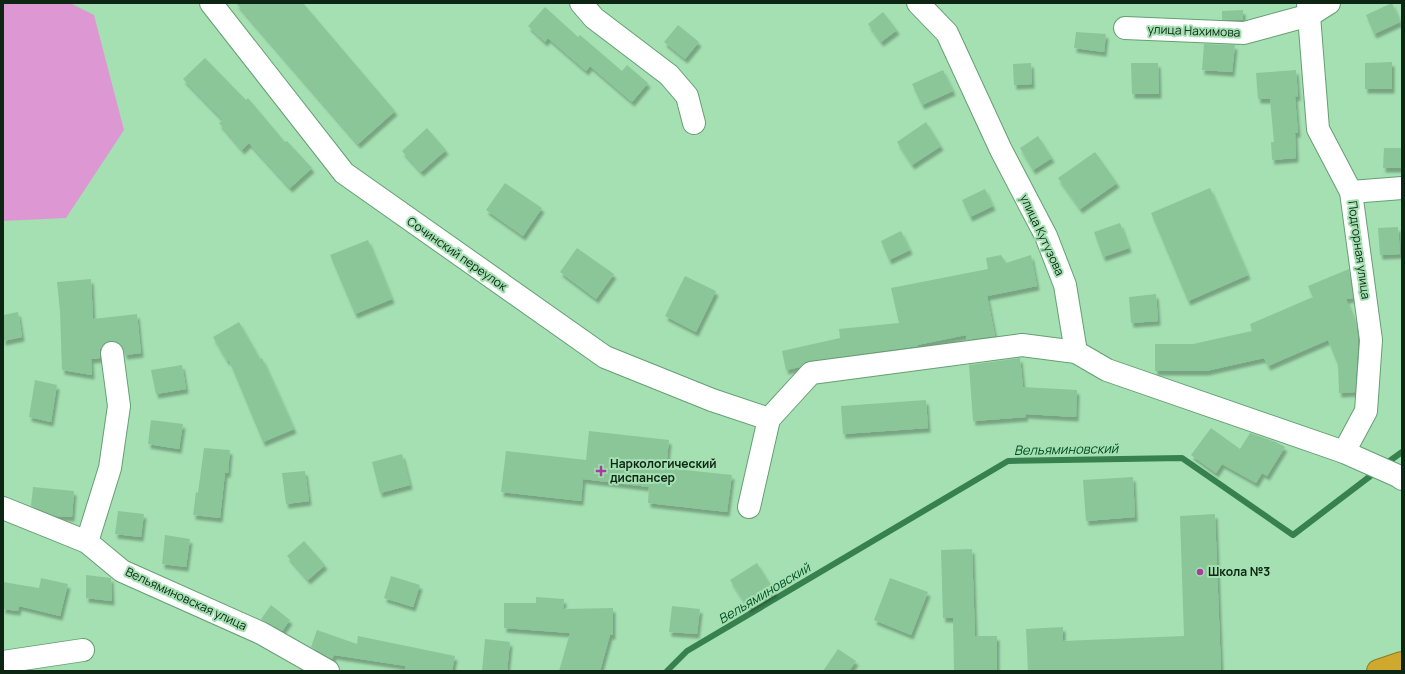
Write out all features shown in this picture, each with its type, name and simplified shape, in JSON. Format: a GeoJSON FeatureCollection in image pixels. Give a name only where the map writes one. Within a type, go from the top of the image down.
{"type":"FeatureCollection","features":[{"type":"Feature","properties":{"kind":"highway"},"geometry":{"type":"LineString","coordinates":[[1378,671],[1402,663]]}},
{"type":"Feature","properties":{"kind":"street","name":"Сочинский переулок"},"geometry":{"type":"LineString","coordinates":[[211,3],[344,173],[605,357],[712,400],[769,419]]}},
{"type":"Feature","properties":{"kind":"street"},"geometry":{"type":"LineString","coordinates":[[581,3],[594,18],[668,75],[687,96],[694,123]]}},
{"type":"Feature","properties":{"kind":"street","name":"улица Кутузова"},"geometry":{"type":"LineString","coordinates":[[918,3],[947,33],[995,136],[1046,236],[1065,285],[1076,352]]}},
{"type":"Feature","properties":{"kind":"street","name":"улица Нахимова"},"geometry":{"type":"LineString","coordinates":[[1125,28],[1244,33],[1329,3]]}},
{"type":"Feature","properties":{"kind":"street","name":"Подгорная улица"},"geometry":{"type":"LineString","coordinates":[[1309,9],[1318,129],[1351,192],[1371,340],[1366,411],[1344,452]]}},
{"type":"Feature","properties":{"kind":"street"},"geometry":{"type":"LineString","coordinates":[[1351,192],[1402,188]]}},
{"type":"Feature","properties":{"kind":"street"},"geometry":{"type":"LineString","coordinates":[[749,507],[769,419],[811,373],[1022,345],[1076,352],[1107,370],[1344,452],[1400,477]]}},
{"type":"Feature","properties":{"kind":"street"},"geometry":{"type":"LineString","coordinates":[[87,542],[110,468],[119,406],[112,353]]}},
{"type":"Feature","properties":{"kind":"street","name":"Вельяминовская улица"},"geometry":{"type":"LineString","coordinates":[[3,508],[87,542],[122,571],[260,633],[328,671]]}},
{"type":"Feature","properties":{"kind":"street"},"geometry":{"type":"LineString","coordinates":[[3,662],[83,650]]}},
{"type":"Feature","properties":{"kind":"shaded area"},"geometry":{"type":"Polygon","coordinates":[[[3,3],[70,3],[94,15],[124,130],[66,218],[3,221],[3,3]]]}},
{"type":"Feature","properties":{"kind":"building"},"geometry":{"type":"Polygon","coordinates":[[[236,3],[303,3],[395,111],[358,144],[236,3]]]}},
{"type":"Feature","properties":{"kind":"building"},"geometry":{"type":"Polygon","coordinates":[[[1392,3],[1400,22],[1374,34],[1366,15],[1392,3]]]}},
{"type":"Feature","properties":{"kind":"building"},"geometry":{"type":"Polygon","coordinates":[[[545,7],[578,37],[580,35],[622,71],[627,65],[648,83],[632,102],[590,66],[586,71],[548,38],[545,42],[528,26],[545,7]]]}},
{"type":"Feature","properties":{"kind":"building"},"geometry":{"type":"Polygon","coordinates":[[[1243,10],[1243,20],[1222,20],[1222,11],[1243,10]]]}},
{"type":"Feature","properties":{"kind":"building"},"geometry":{"type":"Polygon","coordinates":[[[883,12],[897,30],[881,42],[868,24],[883,12]]]}},
{"type":"Feature","properties":{"kind":"building"},"geometry":{"type":"Polygon","coordinates":[[[678,25],[699,42],[685,59],[664,42],[678,25]]]}},
{"type":"Feature","properties":{"kind":"building"},"geometry":{"type":"Polygon","coordinates":[[[1076,32],[1106,34],[1104,52],[1074,48],[1076,32]]]}},
{"type":"Feature","properties":{"kind":"building"},"geometry":{"type":"Polygon","coordinates":[[[1204,44],[1235,45],[1232,72],[1202,70],[1204,44]]]}},
{"type":"Feature","properties":{"kind":"building"},"geometry":{"type":"Polygon","coordinates":[[[205,58],[246,100],[248,98],[285,142],[287,141],[312,168],[290,188],[249,143],[242,150],[219,123],[223,120],[183,79],[205,58]]]}},
{"type":"Feature","properties":{"kind":"building"},"geometry":{"type":"Polygon","coordinates":[[[1392,62],[1392,89],[1365,89],[1365,63],[1392,62]]]}},
{"type":"Feature","properties":{"kind":"building"},"geometry":{"type":"Polygon","coordinates":[[[1031,63],[1032,84],[1014,85],[1013,64],[1031,63]]]}},
{"type":"Feature","properties":{"kind":"building"},"geometry":{"type":"Polygon","coordinates":[[[1131,63],[1158,63],[1159,94],[1132,94],[1131,63]]]}},
{"type":"Feature","properties":{"kind":"building"},"geometry":{"type":"Polygon","coordinates":[[[943,70],[953,91],[922,105],[912,84],[943,70]]]}},
{"type":"Feature","properties":{"kind":"building"},"geometry":{"type":"Polygon","coordinates":[[[1296,70],[1298,96],[1295,97],[1298,133],[1295,133],[1296,158],[1272,160],[1271,142],[1274,142],[1270,99],[1258,99],[1256,73],[1296,70]]]}},
{"type":"Feature","properties":{"kind":"building"},"geometry":{"type":"Polygon","coordinates":[[[926,122],[941,146],[912,165],[897,142],[926,122]]]}},
{"type":"Feature","properties":{"kind":"building"},"geometry":{"type":"Polygon","coordinates":[[[427,128],[446,150],[421,172],[402,151],[427,128]]]}},
{"type":"Feature","properties":{"kind":"building"},"geometry":{"type":"Polygon","coordinates":[[[1038,136],[1052,158],[1033,170],[1020,148],[1038,136]]]}},
{"type":"Feature","properties":{"kind":"building"},"geometry":{"type":"Polygon","coordinates":[[[1384,148],[1402,148],[1402,168],[1383,168],[1384,148]]]}},
{"type":"Feature","properties":{"kind":"building"},"geometry":{"type":"Polygon","coordinates":[[[1095,152],[1117,183],[1080,209],[1058,178],[1095,152]]]}},
{"type":"Feature","properties":{"kind":"building"},"geometry":{"type":"Polygon","coordinates":[[[505,183],[542,208],[523,236],[486,210],[505,183]]]}},
{"type":"Feature","properties":{"kind":"building"},"geometry":{"type":"Polygon","coordinates":[[[1210,188],[1248,275],[1188,301],[1151,213],[1210,188]]]}},
{"type":"Feature","properties":{"kind":"building"},"geometry":{"type":"Polygon","coordinates":[[[985,189],[993,206],[970,217],[962,200],[985,189]]]}},
{"type":"Feature","properties":{"kind":"building"},"geometry":{"type":"Polygon","coordinates":[[[1120,223],[1129,248],[1103,257],[1094,232],[1120,223]]]}},
{"type":"Feature","properties":{"kind":"building"},"geometry":{"type":"Polygon","coordinates":[[[1398,227],[1400,254],[1380,255],[1378,228],[1398,227]]]}},
{"type":"Feature","properties":{"kind":"building"},"geometry":{"type":"Polygon","coordinates":[[[901,231],[910,250],[889,260],[881,241],[901,231]]]}},
{"type":"Feature","properties":{"kind":"building"},"geometry":{"type":"Polygon","coordinates":[[[368,240],[392,299],[355,314],[330,255],[368,240]]]}},
{"type":"Feature","properties":{"kind":"building"},"geometry":{"type":"Polygon","coordinates":[[[577,248],[614,274],[596,299],[560,272],[577,248]]]}},
{"type":"Feature","properties":{"kind":"building"},"geometry":{"type":"Polygon","coordinates":[[[1001,255],[1006,263],[1031,255],[1037,286],[987,296],[995,336],[966,340],[966,335],[917,345],[918,346],[809,361],[800,367],[786,370],[782,351],[840,338],[839,329],[899,323],[891,288],[988,269],[986,258],[1001,255]]]}},
{"type":"Feature","properties":{"kind":"building"},"geometry":{"type":"Polygon","coordinates":[[[1349,269],[1353,298],[1346,299],[1356,325],[1358,340],[1355,392],[1339,393],[1338,365],[1328,340],[1268,366],[1264,358],[1206,371],[1155,371],[1155,344],[1193,344],[1252,331],[1250,324],[1313,297],[1308,286],[1349,269]]]}},
{"type":"Feature","properties":{"kind":"building"},"geometry":{"type":"Polygon","coordinates":[[[685,276],[716,291],[696,332],[665,316],[685,276]]]}},
{"type":"Feature","properties":{"kind":"building"},"geometry":{"type":"Polygon","coordinates":[[[91,279],[93,319],[137,314],[141,353],[125,355],[122,346],[117,342],[111,341],[105,343],[100,349],[100,358],[91,359],[92,375],[62,370],[60,311],[57,282],[91,279]]]}},
{"type":"Feature","properties":{"kind":"building"},"geometry":{"type":"Polygon","coordinates":[[[1156,294],[1158,321],[1131,323],[1129,297],[1156,294]]]}},
{"type":"Feature","properties":{"kind":"building"},"geometry":{"type":"Polygon","coordinates":[[[18,312],[22,337],[3,341],[3,315],[18,312]]]}},
{"type":"Feature","properties":{"kind":"building"},"geometry":{"type":"Polygon","coordinates":[[[239,322],[260,359],[262,358],[294,429],[263,442],[229,360],[227,361],[213,337],[239,322]]]}},
{"type":"Feature","properties":{"kind":"building"},"geometry":{"type":"Polygon","coordinates":[[[1020,358],[1023,387],[1077,390],[1076,417],[1025,414],[1026,417],[973,421],[969,365],[1020,358]]]}},
{"type":"Feature","properties":{"kind":"building"},"geometry":{"type":"Polygon","coordinates":[[[182,365],[186,389],[156,394],[151,370],[182,365]]]}},
{"type":"Feature","properties":{"kind":"building"},"geometry":{"type":"Polygon","coordinates":[[[35,380],[57,385],[51,422],[29,417],[35,380]]]}},
{"type":"Feature","properties":{"kind":"building"},"geometry":{"type":"Polygon","coordinates":[[[926,400],[928,428],[843,434],[841,406],[926,400]]]}},
{"type":"Feature","properties":{"kind":"building"},"geometry":{"type":"Polygon","coordinates":[[[151,420],[183,424],[179,449],[148,444],[151,420]]]}},
{"type":"Feature","properties":{"kind":"building"},"geometry":{"type":"Polygon","coordinates":[[[1211,428],[1240,449],[1250,433],[1276,442],[1285,447],[1267,476],[1262,473],[1256,483],[1222,464],[1216,473],[1191,455],[1211,428]]]}},
{"type":"Feature","properties":{"kind":"building","name":"Наркологический диспансер"},"geometry":{"type":"Polygon","coordinates":[[[589,431],[669,440],[666,468],[732,475],[727,512],[648,503],[649,487],[583,479],[581,501],[501,492],[506,451],[586,460],[589,431]]]}},
{"type":"Feature","properties":{"kind":"building"},"geometry":{"type":"Polygon","coordinates":[[[204,448],[230,450],[228,473],[225,473],[220,518],[193,515],[196,492],[198,493],[204,448]]]}},
{"type":"Feature","properties":{"kind":"building"},"geometry":{"type":"Polygon","coordinates":[[[402,454],[410,485],[380,493],[372,462],[402,454]]]}},
{"type":"Feature","properties":{"kind":"building"},"geometry":{"type":"Polygon","coordinates":[[[305,471],[309,501],[286,504],[282,473],[305,471]]]}},
{"type":"Feature","properties":{"kind":"building"},"geometry":{"type":"Polygon","coordinates":[[[1133,477],[1135,517],[1086,521],[1083,480],[1133,477]]]}},
{"type":"Feature","properties":{"kind":"building"},"geometry":{"type":"Polygon","coordinates":[[[33,487],[74,491],[72,517],[56,516],[31,506],[33,487]]]}},
{"type":"Feature","properties":{"kind":"building"},"geometry":{"type":"Polygon","coordinates":[[[118,511],[144,514],[141,537],[115,534],[118,511]]]}},
{"type":"Feature","properties":{"kind":"building","name":"Школа №3"},"geometry":{"type":"Polygon","coordinates":[[[1215,514],[1221,671],[1028,671],[1026,629],[1063,627],[1063,641],[1184,636],[1180,516],[1215,514]]]}},
{"type":"Feature","properties":{"kind":"building"},"geometry":{"type":"Polygon","coordinates":[[[165,535],[190,539],[186,567],[162,564],[165,535]]]}},
{"type":"Feature","properties":{"kind":"building"},"geometry":{"type":"Polygon","coordinates":[[[304,541],[325,565],[308,580],[287,556],[304,541]]]}},
{"type":"Feature","properties":{"kind":"building"},"geometry":{"type":"Polygon","coordinates":[[[972,549],[975,636],[997,636],[997,671],[954,671],[953,618],[943,618],[941,550],[972,549]]]}},
{"type":"Feature","properties":{"kind":"building"},"geometry":{"type":"Polygon","coordinates":[[[757,563],[775,592],[748,608],[730,580],[757,563]]]}},
{"type":"Feature","properties":{"kind":"building"},"geometry":{"type":"Polygon","coordinates":[[[86,575],[111,578],[112,601],[86,598],[86,575]]]}},
{"type":"Feature","properties":{"kind":"building"},"geometry":{"type":"Polygon","coordinates":[[[391,576],[420,585],[413,607],[384,598],[391,576]]]}},
{"type":"Feature","properties":{"kind":"building"},"geometry":{"type":"Polygon","coordinates":[[[41,578],[68,584],[60,616],[19,606],[18,611],[3,609],[3,582],[39,588],[41,578]]]}},
{"type":"Feature","properties":{"kind":"building"},"geometry":{"type":"Polygon","coordinates":[[[890,578],[928,592],[911,635],[874,620],[890,578]]]}},
{"type":"Feature","properties":{"kind":"building"},"geometry":{"type":"Polygon","coordinates":[[[536,597],[564,599],[563,609],[613,608],[613,635],[610,635],[600,671],[559,671],[570,633],[504,628],[504,603],[536,603],[536,597]]]}},
{"type":"Feature","properties":{"kind":"building"},"geometry":{"type":"Polygon","coordinates":[[[271,605],[290,620],[282,631],[261,619],[271,605]]]}},
{"type":"Feature","properties":{"kind":"building"},"geometry":{"type":"Polygon","coordinates":[[[672,606],[700,609],[697,634],[669,632],[672,606]]]}},
{"type":"Feature","properties":{"kind":"building"},"geometry":{"type":"Polygon","coordinates":[[[317,630],[357,644],[358,636],[455,656],[452,671],[405,671],[406,666],[334,655],[332,659],[311,647],[317,630]]]}},
{"type":"Feature","properties":{"kind":"building"},"geometry":{"type":"Polygon","coordinates":[[[485,639],[510,642],[507,671],[482,671],[485,639]]]}},
{"type":"Feature","properties":{"kind":"building"},"geometry":{"type":"Polygon","coordinates":[[[838,649],[856,661],[849,671],[823,671],[838,649]]]}},
{"type":"Feature","properties":{"kind":"waterway","name":"Вельяминовский"},"geometry":{"type":"LineString","coordinates":[[1384,465],[1402,452]]}},
{"type":"Feature","properties":{"kind":"waterway","name":"Вельяминовский"},"geometry":{"type":"LineString","coordinates":[[667,671],[687,651],[1008,461],[1182,458],[1293,535],[1377,471]]}},
{"type":"Feature","properties":{"kind":"place","name":"Наркологический диспансер"},"geometry":{"type":"Point","coordinates":[601,471]}},
{"type":"Feature","properties":{"kind":"place","name":"Школа №3"},"geometry":{"type":"Point","coordinates":[1200,572]}}]}
